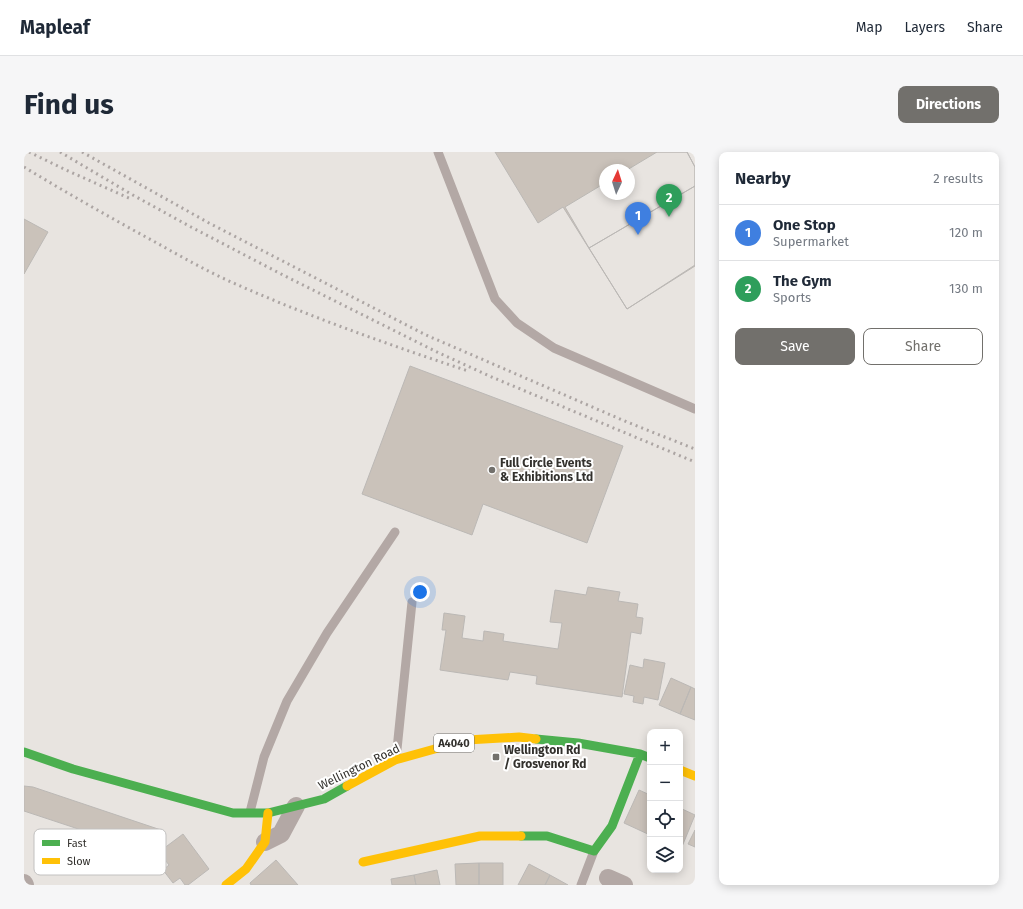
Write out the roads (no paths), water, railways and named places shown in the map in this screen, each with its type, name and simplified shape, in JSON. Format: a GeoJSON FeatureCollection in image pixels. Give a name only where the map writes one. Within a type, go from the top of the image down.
{"type":"FeatureCollection","features":[{"type":"Feature","properties":{"kind":"main road","name":"Wellington Road"},"geometry":{"type":"LineString","coordinates":[[24,752],[73,769],[233,813],[250,814],[268,813],[324,799],[395,760],[467,740],[520,736],[578,742],[640,754],[647,757]]}},
{"type":"Feature","properties":{"kind":"main road"},"geometry":{"type":"LineString","coordinates":[[364,862],[480,836],[547,836],[594,851],[612,826],[640,754]]}},
{"type":"Feature","properties":{"kind":"main road"},"geometry":{"type":"LineString","coordinates":[[683,771],[695,776]]}},
{"type":"Feature","properties":{"kind":"main road"},"geometry":{"type":"LineString","coordinates":[[226,885],[246,869],[265,842],[268,813]]}},
{"type":"Feature","properties":{"kind":"street"},"geometry":{"type":"LineString","coordinates":[[265,842],[282,834],[296,806]]}},
{"type":"Feature","properties":{"kind":"street"},"geometry":{"type":"LineString","coordinates":[[608,878],[624,885]]}},
{"type":"Feature","properties":{"kind":"lane"},"geometry":{"type":"LineString","coordinates":[[438,152],[495,299],[517,324],[554,348],[695,409]]}},
{"type":"Feature","properties":{"kind":"lane"},"geometry":{"type":"LineString","coordinates":[[250,814],[264,757],[287,701],[327,632],[395,532]]}},
{"type":"Feature","properties":{"kind":"lane"},"geometry":{"type":"LineString","coordinates":[[395,760],[412,602]]}},
{"type":"Feature","properties":{"kind":"lane"},"geometry":{"type":"LineString","coordinates":[[581,885],[594,851]]}},
{"type":"Feature","properties":{"kind":"railway"},"geometry":{"type":"LineString","coordinates":[[29,152],[131,199]]}},
{"type":"Feature","properties":{"kind":"railway"},"geometry":{"type":"LineString","coordinates":[[60,152],[191,227],[439,353],[494,378],[695,462]]}},
{"type":"Feature","properties":{"kind":"railway"},"geometry":{"type":"LineString","coordinates":[[82,152],[209,223],[426,335],[627,422],[695,449]]}},
{"type":"Feature","properties":{"kind":"railway"},"geometry":{"type":"LineString","coordinates":[[24,167],[196,265],[228,280],[323,320],[468,371]]}},
{"type":"Feature","properties":{"kind":"place","name":"The Gym"},"geometry":{"type":"Point","coordinates":[669,217]}},
{"type":"Feature","properties":{"kind":"place","name":"One Stop"},"geometry":{"type":"Point","coordinates":[638,235]}},
{"type":"Feature","properties":{"kind":"place","name":"Full Circle Events & Exhibitions Ltd"},"geometry":{"type":"Point","coordinates":[492,470]}},
{"type":"Feature","properties":{"kind":"place","name":"Wellington Rd / Grosvenor Rd"},"geometry":{"type":"Point","coordinates":[496,757]}}]}
